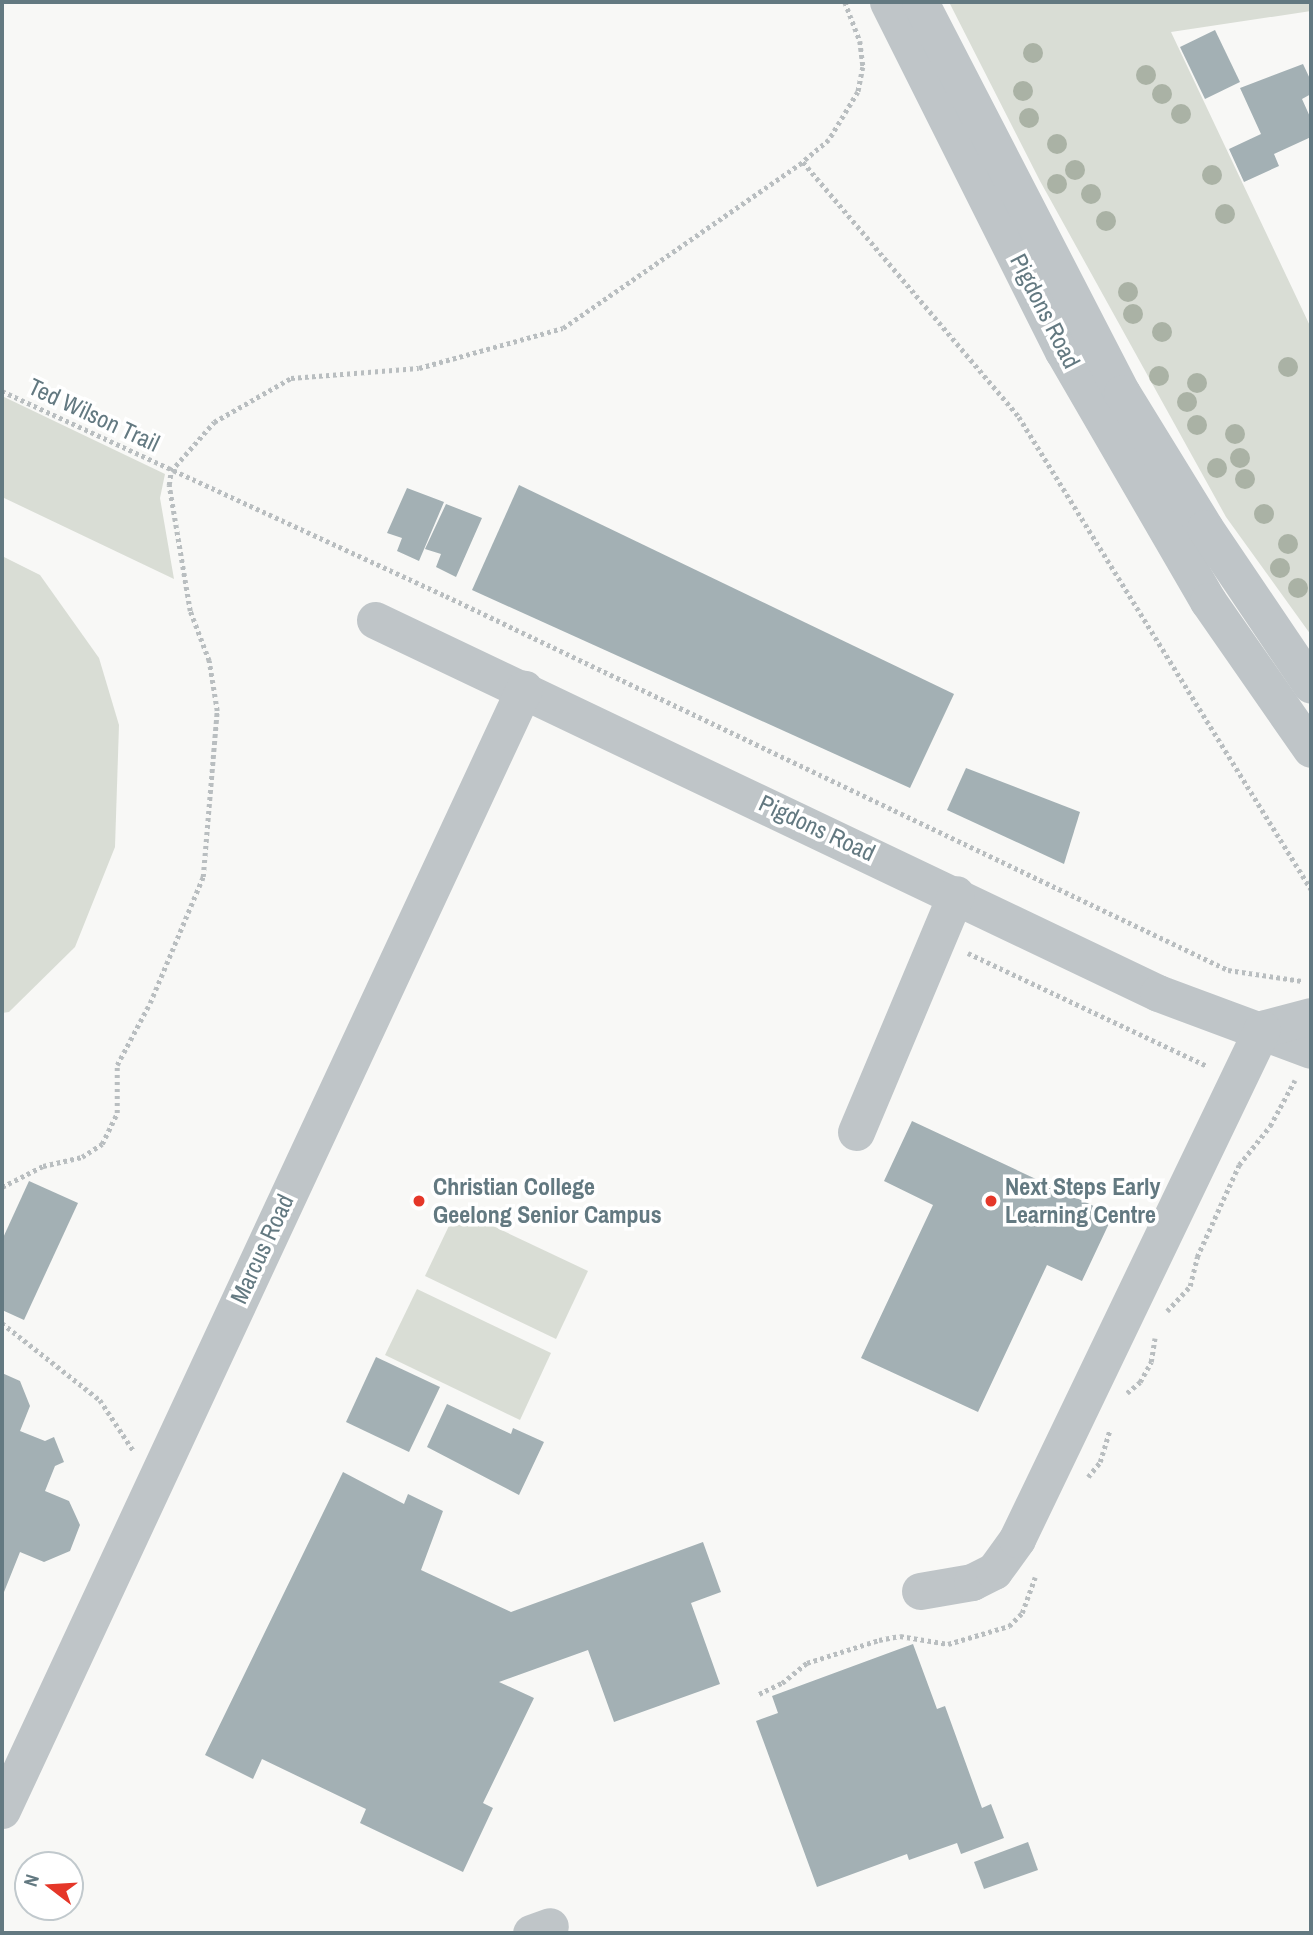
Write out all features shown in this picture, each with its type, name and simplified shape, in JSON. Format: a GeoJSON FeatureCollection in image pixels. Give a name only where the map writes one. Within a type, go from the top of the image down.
{"type":"FeatureCollection","features":[{"type":"Feature","properties":{"kind":"street","name":"Pigdons Road"},"geometry":{"type":"LineString","coordinates":[[888,2],[1063,351],[1194,579],[1311,749]]}},
{"type":"Feature","properties":{"kind":"street","name":"Pigdons Road"},"geometry":{"type":"LineString","coordinates":[[920,2],[1129,404],[1240,583],[1311,685]]}},
{"type":"Feature","properties":{"kind":"street","name":"Pigdons Road"},"geometry":{"type":"LineString","coordinates":[[375,620],[956,894],[1158,993],[1262,1030],[1307,1063]]}},
{"type":"Feature","properties":{"kind":"street","name":"Marcus Road"},"geometry":{"type":"LineString","coordinates":[[2,1810],[524,689]]}},
{"type":"Feature","properties":{"kind":"street"},"geometry":{"type":"LineString","coordinates":[[856,1132],[956,894]]}},
{"type":"Feature","properties":{"kind":"street"},"geometry":{"type":"LineString","coordinates":[[920,1591],[972,1582],[994,1571],[1017,1539],[1262,1030],[1311,1016]]}},
{"type":"Feature","properties":{"kind":"path"},"geometry":{"type":"LineString","coordinates":[[2,1187],[43,1166],[82,1157],[102,1144],[117,1113],[117,1065],[150,1003],[203,877],[217,711],[209,661],[190,611],[169,485],[171,471],[214,422],[291,379],[419,368],[563,328],[803,162],[829,140],[858,92],[863,67],[860,41],[845,2]]}},
{"type":"Feature","properties":{"kind":"path"},"geometry":{"type":"LineString","coordinates":[[803,162],[1019,417],[1311,889]]}},
{"type":"Feature","properties":{"kind":"path","name":"Ted Wilson Trail"},"geometry":{"type":"LineString","coordinates":[[2,391],[446,596],[1228,970],[1311,982]]}},
{"type":"Feature","properties":{"kind":"path"},"geometry":{"type":"LineString","coordinates":[[955,947],[1211,1068]]}},
{"type":"Feature","properties":{"kind":"path"},"geometry":{"type":"LineString","coordinates":[[1163,1316],[1190,1286],[1197,1257],[1239,1165],[1270,1126],[1288,1089],[1307,1063]]}},
{"type":"Feature","properties":{"kind":"path"},"geometry":{"type":"LineString","coordinates":[[2,1323],[100,1400],[138,1458],[160,1469]]}},
{"type":"Feature","properties":{"kind":"path"},"geometry":{"type":"LineString","coordinates":[[1120,1402],[1140,1382],[1151,1362],[1157,1329]]}},
{"type":"Feature","properties":{"kind":"path"},"geometry":{"type":"LineString","coordinates":[[1084,1482],[1100,1462],[1113,1418]]}},
{"type":"Feature","properties":{"kind":"path"},"geometry":{"type":"LineString","coordinates":[[759,1694],[782,1683],[807,1663],[879,1640],[900,1636],[948,1644],[1009,1626],[1022,1613],[1039,1564]]}},
{"type":"Feature","properties":{"kind":"shaded area"},"geometry":{"type":"Polygon","coordinates":[[[949,2],[1311,2],[1311,11],[1171,32],[1311,328],[1311,635],[1226,517],[1040,181],[949,2]]]}},
{"type":"Feature","properties":{"kind":"shaded area"},"geometry":{"type":"Polygon","coordinates":[[[2,396],[165,474],[160,498],[174,579],[2,497],[2,396]]]}},
{"type":"Feature","properties":{"kind":"shaded area"},"geometry":{"type":"Polygon","coordinates":[[[2,556],[40,575],[99,658],[119,725],[115,847],[75,947],[9,1012],[2,1013],[2,556]]]}},
{"type":"Feature","properties":{"kind":"shaded area"},"geometry":{"type":"Polygon","coordinates":[[[457,1209],[588,1271],[556,1339],[425,1276],[457,1209]]]}},
{"type":"Feature","properties":{"kind":"shaded area"},"geometry":{"type":"Polygon","coordinates":[[[417,1289],[551,1353],[520,1420],[385,1355],[417,1289]]]}},
{"type":"Feature","properties":{"kind":"building"},"geometry":{"type":"Polygon","coordinates":[[[1215,30],[1240,82],[1205,99],[1180,47],[1215,30]]]}},
{"type":"Feature","properties":{"kind":"building"},"geometry":{"type":"Polygon","coordinates":[[[1303,64],[1311,81],[1311,94],[1302,99],[1311,119],[1311,137],[1274,154],[1279,166],[1244,182],[1229,149],[1261,134],[1240,88],[1303,64]]]}},
{"type":"Feature","properties":{"kind":"building"},"geometry":{"type":"Polygon","coordinates":[[[519,485],[954,694],[910,788],[472,590],[519,485]]]}},
{"type":"Feature","properties":{"kind":"building"},"geometry":{"type":"Polygon","coordinates":[[[407,488],[444,502],[419,561],[397,551],[402,538],[387,533],[407,488]]]}},
{"type":"Feature","properties":{"kind":"building"},"geometry":{"type":"Polygon","coordinates":[[[446,504],[482,518],[456,577],[436,567],[441,554],[425,549],[446,504]]]}},
{"type":"Feature","properties":{"kind":"building"},"geometry":{"type":"Polygon","coordinates":[[[966,768],[1080,812],[1064,864],[947,810],[966,768]]]}},
{"type":"Feature","properties":{"kind":"building"},"geometry":{"type":"Polygon","coordinates":[[[912,1121],[1113,1215],[1082,1281],[1047,1265],[978,1412],[861,1358],[933,1205],[884,1181],[912,1121]]]}},
{"type":"Feature","properties":{"kind":"building"},"geometry":{"type":"Polygon","coordinates":[[[29,1181],[78,1203],[24,1320],[2,1310],[2,1240],[29,1181]]]}},
{"type":"Feature","properties":{"kind":"building"},"geometry":{"type":"Polygon","coordinates":[[[376,1357],[440,1387],[409,1452],[346,1422],[376,1357]]]}},
{"type":"Feature","properties":{"kind":"building"},"geometry":{"type":"Polygon","coordinates":[[[2,1373],[20,1381],[30,1406],[20,1431],[45,1441],[54,1437],[64,1462],[55,1466],[45,1491],[69,1501],[80,1525],[70,1551],[44,1562],[20,1552],[2,1597],[2,1373]]]}},
{"type":"Feature","properties":{"kind":"building"},"geometry":{"type":"Polygon","coordinates":[[[447,1404],[511,1434],[513,1428],[544,1442],[519,1495],[427,1447],[447,1404]]]}},
{"type":"Feature","properties":{"kind":"building"},"geometry":{"type":"Polygon","coordinates":[[[343,1472],[404,1504],[408,1494],[443,1511],[421,1570],[511,1612],[703,1542],[721,1592],[691,1603],[720,1684],[614,1722],[588,1650],[499,1682],[534,1698],[483,1803],[493,1808],[463,1872],[360,1823],[366,1809],[262,1759],[253,1779],[205,1755],[343,1472]]]}},
{"type":"Feature","properties":{"kind":"building"},"geometry":{"type":"Polygon","coordinates":[[[913,1644],[937,1709],[945,1706],[982,1808],[991,1804],[1004,1838],[961,1854],[957,1843],[909,1860],[907,1854],[817,1887],[756,1721],[778,1713],[772,1696],[913,1644]]]}},
{"type":"Feature","properties":{"kind":"building"},"geometry":{"type":"Polygon","coordinates":[[[1028,1842],[1038,1870],[984,1889],[974,1862],[1028,1842]]]}},
{"type":"Feature","properties":{"kind":"place","name":"Christian College Geelong Senior Campus"},"geometry":{"type":"Point","coordinates":[419,1201]}},
{"type":"Feature","properties":{"kind":"place","name":"Next Steps Early Learning Centre"},"geometry":{"type":"Point","coordinates":[991,1201]}}]}
